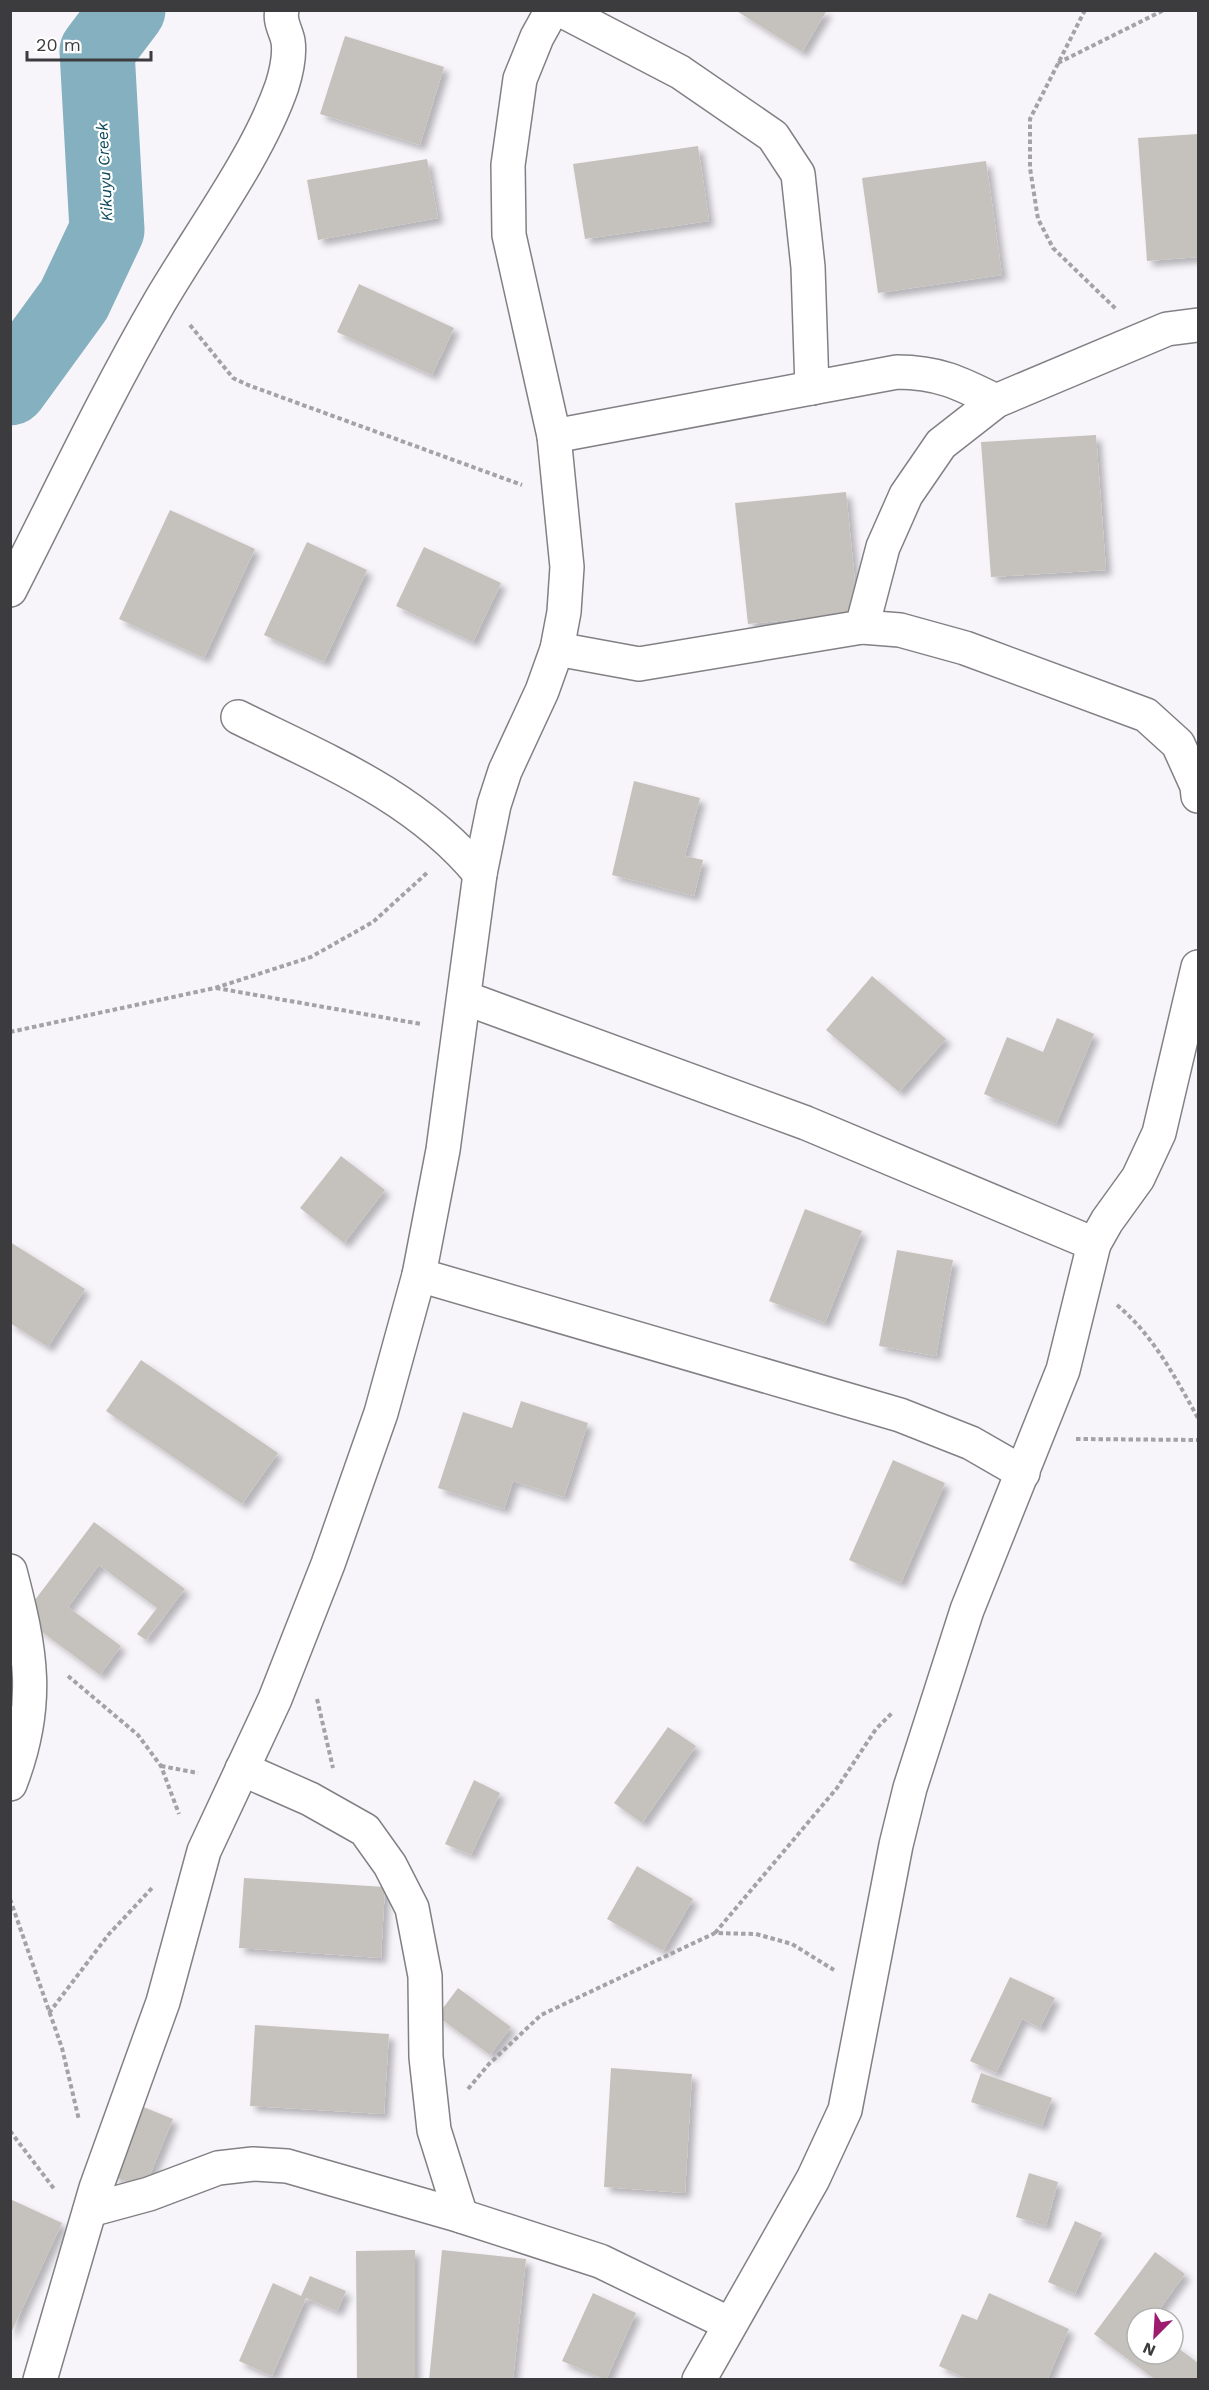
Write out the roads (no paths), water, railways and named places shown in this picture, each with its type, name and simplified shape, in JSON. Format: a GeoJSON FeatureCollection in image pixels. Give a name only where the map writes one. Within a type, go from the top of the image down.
{"type":"FeatureCollection","features":[{"type":"Feature","properties":{"kind":"street"},"geometry":{"type":"LineString","coordinates":[[10,590],[112,388],[158,304],[258,139],[282,86],[288,43],[280,15],[282,10]]}},
{"type":"Feature","properties":{"kind":"street"},"geometry":{"type":"LineString","coordinates":[[40,2379],[87,2220],[163,2002],[204,1851],[276,1699],[332,1553],[381,1413],[419,1275],[443,1150],[480,874],[494,805],[505,771],[542,691],[557,649],[564,612],[567,567],[554,436],[509,235],[508,207],[508,165],[520,79],[537,37],[552,10]]}},
{"type":"Feature","properties":{"kind":"street"},"geometry":{"type":"LineString","coordinates":[[561,10],[680,72],[773,136],[798,174],[808,267],[812,388]]}},
{"type":"Feature","properties":{"kind":"street"},"geometry":{"type":"LineString","coordinates":[[862,627],[884,547],[906,495],[940,444],[996,401],[1167,329],[1198,325]]}},
{"type":"Feature","properties":{"kind":"street"},"geometry":{"type":"LineString","coordinates":[[554,436],[897,372],[925,372],[953,379],[996,401]]}},
{"type":"Feature","properties":{"kind":"street"},"geometry":{"type":"LineString","coordinates":[[557,649],[639,664],[862,627],[900,630],[965,648],[1146,716],[1178,744],[1197,786],[1198,796]]}},
{"type":"Feature","properties":{"kind":"street"},"geometry":{"type":"LineString","coordinates":[[238,717],[347,771],[419,814],[457,846],[480,874]]}},
{"type":"Feature","properties":{"kind":"street"},"geometry":{"type":"LineString","coordinates":[[699,2379],[836,2134],[851,2085],[896,1845],[910,1788],[967,1610],[1063,1370],[1087,1280],[1094,1244],[1107,1221],[1138,1178],[1159,1133],[1198,967]]}},
{"type":"Feature","properties":{"kind":"street"},"geometry":{"type":"LineString","coordinates":[[465,998],[806,1123],[1094,1244]]}},
{"type":"Feature","properties":{"kind":"street"},"geometry":{"type":"LineString","coordinates":[[419,1275],[900,1415],[971,1443],[1029,1459]]}},
{"type":"Feature","properties":{"kind":"street"},"geometry":{"type":"LineString","coordinates":[[10,1571],[29,1654],[32,1682],[30,1714],[10,1784]]}},
{"type":"Feature","properties":{"kind":"street"},"geometry":{"type":"LineString","coordinates":[[242,1769],[310,1799],[365,1830],[390,1865],[412,1908],[425,1976],[426,2057],[434,2130],[461,2216]]}},
{"type":"Feature","properties":{"kind":"street"},"geometry":{"type":"LineString","coordinates":[[87,2220],[218,2168],[253,2164],[287,2166],[461,2216],[600,2261],[730,2324]]}},
{"type":"Feature","properties":{"kind":"waterway","name":"Kikuyu Creek"},"geometry":{"type":"LineString","coordinates":[[10,388],[74,300],[107,230],[97,51],[128,10]]}}]}
